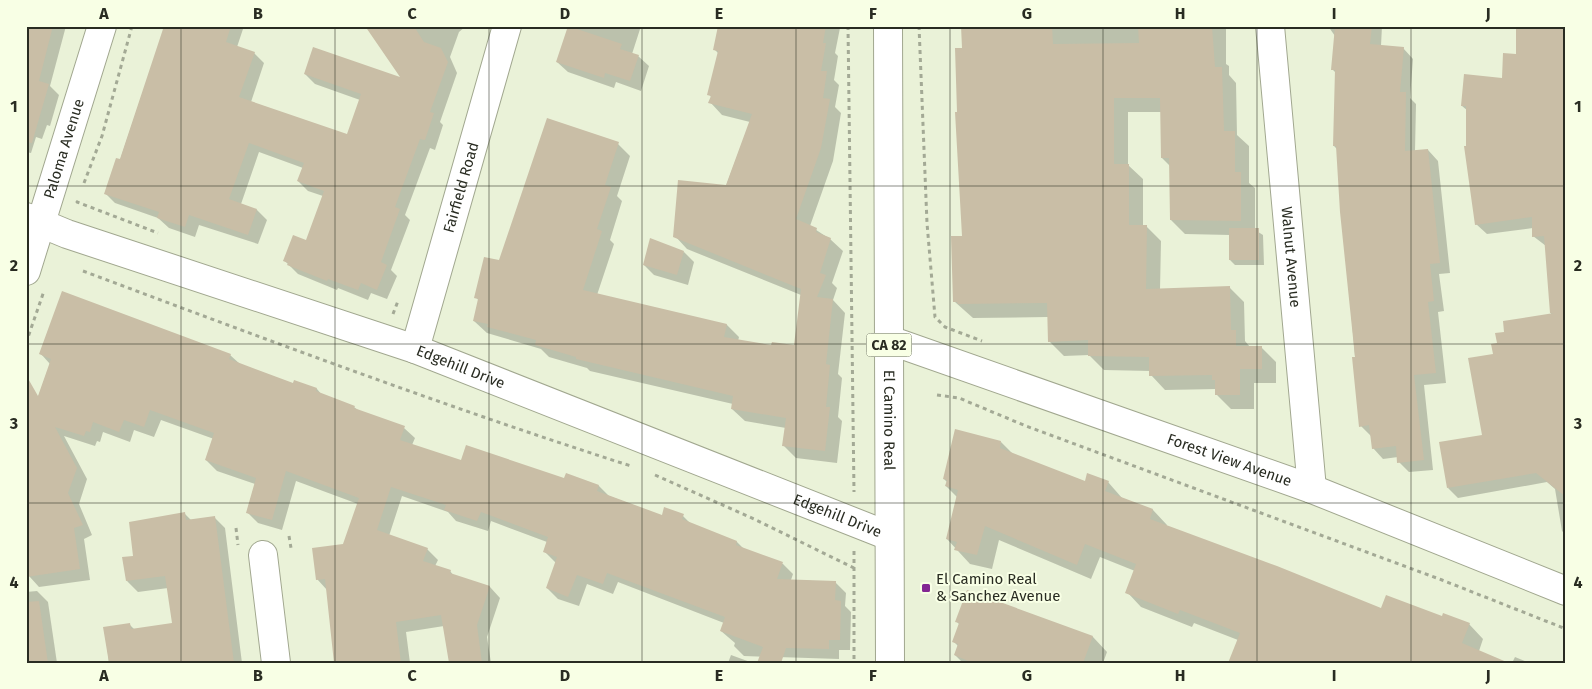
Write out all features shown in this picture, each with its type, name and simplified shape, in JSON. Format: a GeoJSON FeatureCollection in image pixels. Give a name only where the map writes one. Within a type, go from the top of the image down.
{"type":"FeatureCollection","features":[{"type":"Feature","properties":{"kind":"street","name":"Paloma Avenue"},"geometry":{"type":"LineString","coordinates":[[37,277],[34,220],[102,26]]}},
{"type":"Feature","properties":{"kind":"street","name":"Fairfield Road"},"geometry":{"type":"LineString","coordinates":[[415,349],[507,26]]}},
{"type":"Feature","properties":{"kind":"street","name":"El Camino Real"},"geometry":{"type":"LineString","coordinates":[[888,26],[890,663]]}},
{"type":"Feature","properties":{"kind":"street","name":"Walnut Avenue"},"geometry":{"type":"LineString","coordinates":[[1270,26],[1312,489]]}},
{"type":"Feature","properties":{"kind":"street","name":"Edgehill Drive"},"geometry":{"type":"LineString","coordinates":[[34,220],[415,349],[889,536]]}},
{"type":"Feature","properties":{"kind":"street","name":"Forest View Avenue"},"geometry":{"type":"LineString","coordinates":[[888,340],[1312,489],[1566,591]]}},
{"type":"Feature","properties":{"kind":"street"},"geometry":{"type":"LineString","coordinates":[[263,555],[276,663]]}},
{"type":"Feature","properties":{"kind":"path"},"geometry":{"type":"LineString","coordinates":[[83,186],[102,136],[132,34],[132,26]]}},
{"type":"Feature","properties":{"kind":"path"},"geometry":{"type":"LineString","coordinates":[[848,26],[854,663]]}},
{"type":"Feature","properties":{"kind":"path"},"geometry":{"type":"LineString","coordinates":[[920,26],[927,223],[935,317],[945,327],[991,345]]}},
{"type":"Feature","properties":{"kind":"path"},"geometry":{"type":"LineString","coordinates":[[80,194],[77,202],[160,234]]}},
{"type":"Feature","properties":{"kind":"path"},"geometry":{"type":"LineString","coordinates":[[76,268],[351,371],[533,435],[640,469]]}},
{"type":"Feature","properties":{"kind":"path"},"geometry":{"type":"LineString","coordinates":[[26,343],[37,277]]}},
{"type":"Feature","properties":{"kind":"path"},"geometry":{"type":"LineString","coordinates":[[392,319],[400,295]]}},
{"type":"Feature","properties":{"kind":"path"},"geometry":{"type":"LineString","coordinates":[[937,395],[958,398],[1026,426],[1442,580],[1566,629]]}},
{"type":"Feature","properties":{"kind":"path"},"geometry":{"type":"LineString","coordinates":[[649,473],[754,519],[854,568]]}},
{"type":"Feature","properties":{"kind":"building"},"geometry":{"type":"Polygon","coordinates":[[[26,26],[53,26],[39,81],[49,84],[32,143],[26,142],[26,26]]]}},
{"type":"Feature","properties":{"kind":"building"},"geometry":{"type":"Polygon","coordinates":[[[164,26],[231,26],[226,42],[255,52],[239,97],[347,134],[361,94],[304,74],[313,47],[400,77],[365,26],[409,26],[415,28],[424,42],[441,48],[448,62],[430,112],[434,113],[425,140],[420,139],[395,207],[400,209],[381,262],[387,265],[377,290],[361,283],[358,290],[328,279],[327,281],[287,265],[288,263],[283,261],[293,235],[306,240],[324,191],[297,181],[304,163],[249,143],[229,199],[257,209],[248,235],[189,215],[185,227],[157,218],[159,212],[104,194],[116,158],[120,159],[164,26]]]}},
{"type":"Feature","properties":{"kind":"building"},"geometry":{"type":"Polygon","coordinates":[[[568,26],[622,44],[620,49],[639,55],[630,81],[605,73],[604,78],[556,62],[568,26]]]}},
{"type":"Feature","properties":{"kind":"building"},"geometry":{"type":"Polygon","coordinates":[[[718,26],[826,26],[823,43],[826,43],[821,71],[827,71],[823,98],[830,99],[821,148],[796,219],[817,228],[816,232],[831,238],[820,273],[826,275],[817,297],[833,299],[826,364],[830,365],[826,407],[830,407],[825,451],[782,446],[786,418],[731,409],[733,396],[576,359],[576,357],[535,345],[536,340],[487,327],[488,324],[473,321],[478,299],[474,298],[484,257],[499,260],[547,118],[619,142],[605,185],[611,187],[597,229],[602,231],[583,290],[727,324],[724,337],[771,345],[772,342],[794,345],[801,289],[673,237],[678,180],[726,185],[752,114],[708,103],[711,96],[707,95],[718,51],[713,50],[718,26]]]}},
{"type":"Feature","properties":{"kind":"building"},"geometry":{"type":"Polygon","coordinates":[[[961,26],[1052,26],[1053,44],[1139,43],[1138,26],[1212,26],[1215,67],[1222,67],[1224,131],[1235,131],[1235,172],[1241,172],[1241,221],[1170,220],[1169,158],[1161,158],[1160,98],[1114,98],[1114,164],[1129,164],[1129,225],[1147,225],[1146,289],[1230,286],[1231,330],[1236,330],[1236,346],[1262,346],[1262,369],[1240,369],[1240,395],[1215,395],[1215,380],[1212,380],[1212,375],[1149,376],[1149,357],[1088,356],[1088,340],[1048,342],[1047,303],[958,304],[953,302],[951,236],[962,236],[955,112],[957,112],[955,48],[962,48],[961,26]]]}},
{"type":"Feature","properties":{"kind":"building"},"geometry":{"type":"Polygon","coordinates":[[[1335,26],[1372,26],[1370,44],[1404,47],[1400,92],[1406,92],[1405,151],[1428,149],[1440,263],[1430,264],[1434,301],[1428,302],[1436,373],[1414,375],[1424,460],[1397,463],[1396,446],[1372,449],[1369,425],[1359,427],[1352,357],[1355,357],[1340,212],[1336,146],[1333,146],[1335,70],[1331,70],[1335,26]]]}},
{"type":"Feature","properties":{"kind":"building"},"geometry":{"type":"Polygon","coordinates":[[[1516,26],[1566,26],[1566,497],[1536,473],[1447,488],[1439,442],[1482,435],[1468,358],[1493,354],[1491,344],[1497,343],[1495,333],[1504,332],[1503,321],[1554,313],[1550,313],[1544,236],[1532,237],[1532,217],[1475,225],[1464,146],[1466,146],[1466,106],[1461,106],[1464,74],[1502,78],[1503,53],[1516,54],[1516,26]]]}},
{"type":"Feature","properties":{"kind":"building"},"geometry":{"type":"Polygon","coordinates":[[[1229,228],[1259,228],[1259,260],[1229,260],[1229,228]]]}},
{"type":"Feature","properties":{"kind":"building"},"geometry":{"type":"Polygon","coordinates":[[[650,238],[684,251],[677,275],[643,265],[650,238]]]}},
{"type":"Feature","properties":{"kind":"building"},"geometry":{"type":"Polygon","coordinates":[[[62,291],[231,354],[229,359],[293,383],[294,380],[317,388],[316,391],[355,406],[354,408],[405,426],[400,440],[461,460],[466,445],[564,478],[566,473],[599,485],[597,491],[662,515],[664,507],[684,514],[682,519],[737,541],[736,545],[783,562],[777,579],[836,581],[835,600],[841,601],[840,640],[829,640],[829,649],[786,648],[781,663],[757,663],[763,647],[720,631],[725,617],[607,573],[603,584],[577,575],[568,597],[546,588],[557,557],[543,552],[548,537],[481,512],[477,521],[444,510],[446,505],[391,487],[377,530],[428,548],[423,561],[451,570],[450,573],[490,586],[477,625],[482,663],[449,663],[441,615],[396,622],[401,663],[334,663],[325,579],[316,580],[312,548],[343,544],[359,498],[286,471],[272,520],[246,513],[256,478],[205,460],[214,433],[150,410],[144,427],[124,420],[119,432],[93,422],[90,432],[86,431],[84,436],[55,427],[77,468],[68,493],[83,525],[74,528],[80,569],[26,577],[26,375],[38,396],[51,359],[39,354],[62,291]]]}},
{"type":"Feature","properties":{"kind":"building"},"geometry":{"type":"Polygon","coordinates":[[[955,429],[1001,441],[1000,448],[1085,481],[1087,473],[1109,481],[1105,491],[1153,509],[1150,519],[1277,566],[1381,608],[1386,595],[1442,616],[1443,613],[1470,623],[1462,643],[1509,663],[1228,663],[1240,633],[1180,610],[1178,614],[1125,593],[1136,564],[1085,544],[1077,565],[985,526],[977,555],[954,550],[957,542],[946,539],[958,490],[945,486],[947,480],[943,479],[955,429]]]}},
{"type":"Feature","properties":{"kind":"building"},"geometry":{"type":"Polygon","coordinates":[[[185,512],[186,520],[215,516],[234,663],[109,663],[103,627],[130,623],[131,629],[172,623],[165,576],[126,581],[122,557],[133,556],[129,522],[185,512]]]}},
{"type":"Feature","properties":{"kind":"building"},"geometry":{"type":"Polygon","coordinates":[[[967,590],[1093,636],[1083,663],[973,663],[954,655],[958,644],[952,642],[959,623],[955,622],[967,590]]]}},
{"type":"Feature","properties":{"kind":"building"},"geometry":{"type":"Polygon","coordinates":[[[39,601],[48,663],[26,663],[26,602],[39,601]]]}},
{"type":"Feature","properties":{"kind":"place","name":"El Camino Real & Sanchez Avenue"},"geometry":{"type":"Point","coordinates":[926,588]}}]}
